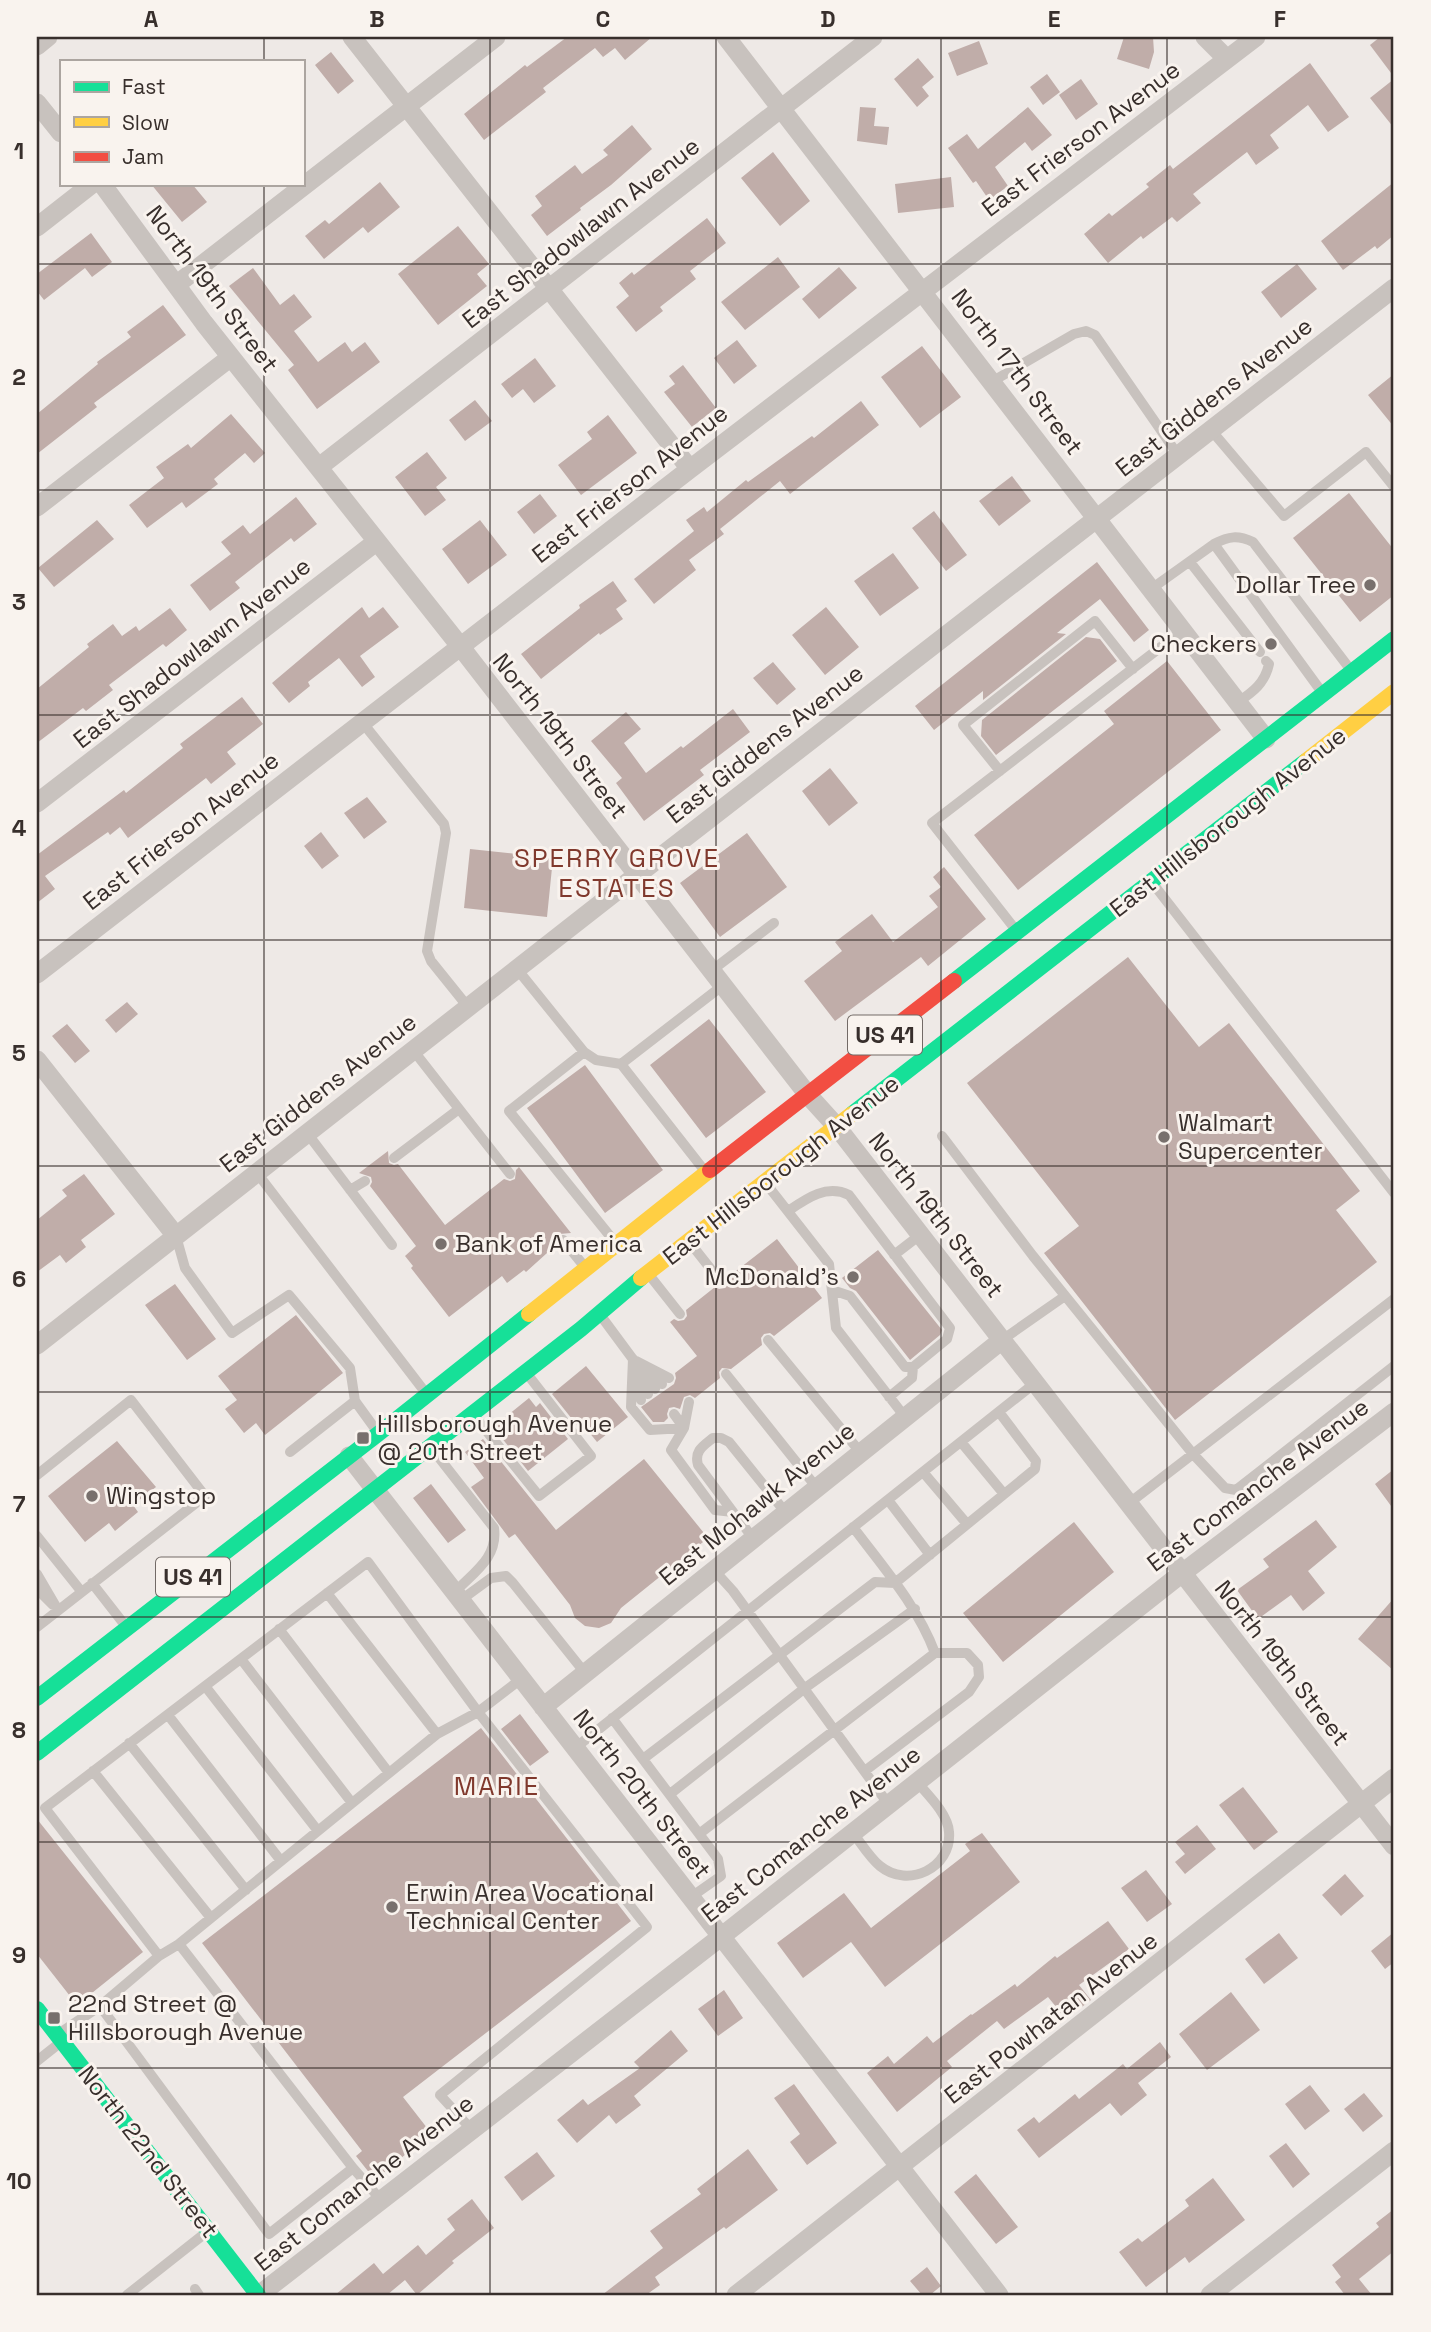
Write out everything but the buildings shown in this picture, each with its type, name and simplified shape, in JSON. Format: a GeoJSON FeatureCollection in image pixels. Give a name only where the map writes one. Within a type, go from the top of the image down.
{"type":"FeatureCollection","features":[{"type":"Feature","properties":{"kind":"main road","name":"East Hillsborough Avenue"},"geometry":{"type":"LineString","coordinates":[[37,1698],[428,1395],[706,1173],[1394,639]]}},
{"type":"Feature","properties":{"kind":"main road","name":"East Hillsborough Avenue"},"geometry":{"type":"LineString","coordinates":[[37,1753],[472,1414],[647,1273],[1394,692]]}},
{"type":"Feature","properties":{"kind":"main road","name":"North 22nd Street"},"geometry":{"type":"LineString","coordinates":[[37,2010],[258,2295]]}},
{"type":"Feature","properties":{"kind":"street"},"geometry":{"type":"LineString","coordinates":[[37,46],[48,37]]}},
{"type":"Feature","properties":{"kind":"street"},"geometry":{"type":"LineString","coordinates":[[352,37],[690,468]]}},
{"type":"Feature","properties":{"kind":"street"},"geometry":{"type":"LineString","coordinates":[[304,185],[496,37]]}},
{"type":"Feature","properties":{"kind":"street","name":"North 17th Street"},"geometry":{"type":"LineString","coordinates":[[726,37],[1266,739]]}},
{"type":"Feature","properties":{"kind":"street","name":"East Shadowlawn Avenue"},"geometry":{"type":"LineString","coordinates":[[319,467],[873,37]]}},
{"type":"Feature","properties":{"kind":"street"},"geometry":{"type":"LineString","coordinates":[[1205,37],[1227,59]]}},
{"type":"Feature","properties":{"kind":"street","name":"East Frierson Avenue"},"geometry":{"type":"LineString","coordinates":[[37,974],[690,468],[1256,37]]}},
{"type":"Feature","properties":{"kind":"street"},"geometry":{"type":"LineString","coordinates":[[37,103],[60,132]]}},
{"type":"Feature","properties":{"kind":"street"},"geometry":{"type":"LineString","coordinates":[[37,227],[89,186]]}},
{"type":"Feature","properties":{"kind":"street","name":"North 19th Street"},"geometry":{"type":"LineString","coordinates":[[103,186],[231,357],[460,646],[808,1096],[837,1127],[1394,1846]]}},
{"type":"Feature","properties":{"kind":"street"},"geometry":{"type":"LineString","coordinates":[[176,285],[303,186]]}},
{"type":"Feature","properties":{"kind":"street","name":"East Giddens Avenue"},"geometry":{"type":"LineString","coordinates":[[37,1345],[1394,288]]}},
{"type":"Feature","properties":{"kind":"street"},"geometry":{"type":"LineString","coordinates":[[37,507],[231,357]]}},
{"type":"Feature","properties":{"kind":"street","name":"East Shadowlawn Avenue"},"geometry":{"type":"LineString","coordinates":[[37,803],[376,542]]}},
{"type":"Feature","properties":{"kind":"street"},"geometry":{"type":"LineString","coordinates":[[37,1060],[176,1236]]}},
{"type":"Feature","properties":{"kind":"street","name":"East Mohawk Avenue"},"geometry":{"type":"LineString","coordinates":[[543,1707],[1002,1340]]}},
{"type":"Feature","properties":{"kind":"street","name":"East Comanche Avenue"},"geometry":{"type":"LineString","coordinates":[[258,2295],[722,1936],[1181,1574],[1392,1418]]}},
{"type":"Feature","properties":{"kind":"street","name":"North 20th Street"},"geometry":{"type":"LineString","coordinates":[[349,1456],[999,2295]]}},
{"type":"Feature","properties":{"kind":"street","name":"East Powhatan Avenue"},"geometry":{"type":"LineString","coordinates":[[736,2295],[1394,1778]]}},
{"type":"Feature","properties":{"kind":"street"},"geometry":{"type":"LineString","coordinates":[[1210,2295],[1394,2151]]}},
{"type":"Feature","properties":{"kind":"lane"},"geometry":{"type":"LineString","coordinates":[[993,381],[1074,334],[1086,331],[1095,335],[1178,455]]}},
{"type":"Feature","properties":{"kind":"lane"},"geometry":{"type":"LineString","coordinates":[[1211,430],[1284,516],[1366,452],[1394,487]]}},
{"type":"Feature","properties":{"kind":"lane"},"geometry":{"type":"LineString","coordinates":[[1151,589],[1214,544],[1225,538],[1240,536],[1253,542],[1352,672]]}},
{"type":"Feature","properties":{"kind":"lane"},"geometry":{"type":"LineString","coordinates":[[1214,544],[1324,694]]}},
{"type":"Feature","properties":{"kind":"lane"},"geometry":{"type":"LineString","coordinates":[[1190,562],[1269,664],[1266,675],[1255,690],[1238,702]]}},
{"type":"Feature","properties":{"kind":"lane"},"geometry":{"type":"LineString","coordinates":[[1000,771],[963,725],[1095,621],[1133,669]]}},
{"type":"Feature","properties":{"kind":"lane"},"geometry":{"type":"LineString","coordinates":[[1017,933],[932,823],[1183,630]]}},
{"type":"Feature","properties":{"kind":"lane"},"geometry":{"type":"LineString","coordinates":[[362,722],[444,824],[446,833],[427,951],[431,961],[468,1007]]}},
{"type":"Feature","properties":{"kind":"lane"},"geometry":{"type":"LineString","coordinates":[[1152,882],[1394,1193]]}},
{"type":"Feature","properties":{"kind":"lane"},"geometry":{"type":"LineString","coordinates":[[621,1064],[774,923]]}},
{"type":"Feature","properties":{"kind":"lane"},"geometry":{"type":"LineString","coordinates":[[517,969],[584,1052],[596,1060],[621,1064],[706,1173]]}},
{"type":"Feature","properties":{"kind":"lane"},"geometry":{"type":"LineString","coordinates":[[413,1050],[510,1174]]}},
{"type":"Feature","properties":{"kind":"lane"},"geometry":{"type":"LineString","coordinates":[[584,1052],[509,1111],[617,1245]]}},
{"type":"Feature","properties":{"kind":"lane"},"geometry":{"type":"LineString","coordinates":[[394,1158],[459,1109]]}},
{"type":"Feature","properties":{"kind":"lane"},"geometry":{"type":"LineString","coordinates":[[307,1133],[392,1245]]}},
{"type":"Feature","properties":{"kind":"lane"},"geometry":{"type":"LineString","coordinates":[[942,1136],[1065,1296],[1193,1454],[1225,1488],[1236,1490],[1394,1366]]}},
{"type":"Feature","properties":{"kind":"lane"},"geometry":{"type":"LineString","coordinates":[[257,1173],[428,1395]]}},
{"type":"Feature","properties":{"kind":"lane"},"geometry":{"type":"LineString","coordinates":[[350,1190],[365,1181]]}},
{"type":"Feature","properties":{"kind":"lane"},"geometry":{"type":"LineString","coordinates":[[765,1182],[829,1264],[836,1328],[905,1417]]}},
{"type":"Feature","properties":{"kind":"lane"},"geometry":{"type":"LineString","coordinates":[[788,1211],[809,1196],[841,1191],[849,1195],[950,1328],[947,1339],[913,1367],[905,1367],[850,1296],[832,1290]]}},
{"type":"Feature","properties":{"kind":"lane"},"geometry":{"type":"LineString","coordinates":[[894,1255],[920,1235]]}},
{"type":"Feature","properties":{"kind":"lane"},"geometry":{"type":"LineString","coordinates":[[176,1236],[185,1268],[232,1333],[289,1295],[350,1367],[355,1401],[378,1434]]}},
{"type":"Feature","properties":{"kind":"lane"},"geometry":{"type":"LineString","coordinates":[[563,1240],[586,1269]]}},
{"type":"Feature","properties":{"kind":"lane"},"geometry":{"type":"LineString","coordinates":[[689,1241],[722,1282]]}},
{"type":"Feature","properties":{"kind":"lane"},"geometry":{"type":"LineString","coordinates":[[647,1273],[680,1314]]}},
{"type":"Feature","properties":{"kind":"lane"},"geometry":{"type":"LineString","coordinates":[[1002,1340],[1065,1296]]}},
{"type":"Feature","properties":{"kind":"lane"},"geometry":{"type":"LineString","coordinates":[[1128,1504],[1394,1299]]}},
{"type":"Feature","properties":{"kind":"lane"},"geometry":{"type":"LineString","coordinates":[[599,1313],[655,1389],[633,1359]]}},
{"type":"Feature","properties":{"kind":"lane"},"geometry":{"type":"LineString","coordinates":[[768,1340],[861,1452]]}},
{"type":"Feature","properties":{"kind":"lane"},"geometry":{"type":"LineString","coordinates":[[633,1359],[631,1407],[649,1430],[684,1428]]}},
{"type":"Feature","properties":{"kind":"lane"},"geometry":{"type":"LineString","coordinates":[[889,1396],[912,1378],[913,1367]]}},
{"type":"Feature","properties":{"kind":"lane"},"geometry":{"type":"LineString","coordinates":[[472,1414],[539,1496],[591,1456],[525,1372]]}},
{"type":"Feature","properties":{"kind":"lane"},"geometry":{"type":"LineString","coordinates":[[726,1374],[817,1488]]}},
{"type":"Feature","properties":{"kind":"lane"},"geometry":{"type":"LineString","coordinates":[[575,1748],[1035,1383]]}},
{"type":"Feature","properties":{"kind":"lane"},"geometry":{"type":"LineString","coordinates":[[37,1475],[131,1400],[205,1496],[37,1627]]}},
{"type":"Feature","properties":{"kind":"lane"},"geometry":{"type":"LineString","coordinates":[[289,1452],[355,1401]]}},
{"type":"Feature","properties":{"kind":"lane"},"geometry":{"type":"LineString","coordinates":[[643,1759],[875,1582],[895,1583],[1037,1465],[999,1412]]}},
{"type":"Feature","properties":{"kind":"lane"},"geometry":{"type":"LineString","coordinates":[[684,1428],[674,1414],[684,1428]]}},
{"type":"Feature","properties":{"kind":"lane"},"geometry":{"type":"LineString","coordinates":[[684,1428],[671,1450],[715,1510],[733,1512]]}},
{"type":"Feature","properties":{"kind":"lane"},"geometry":{"type":"LineString","coordinates":[[753,1538],[698,1465],[696,1458],[699,1449],[713,1438],[729,1442],[786,1513]]}},
{"type":"Feature","properties":{"kind":"lane"},"geometry":{"type":"LineString","coordinates":[[961,1442],[1004,1494]]}},
{"type":"Feature","properties":{"kind":"lane"},"geometry":{"type":"LineString","coordinates":[[430,1447],[494,1528],[496,1542],[491,1555],[458,1596]]}},
{"type":"Feature","properties":{"kind":"lane"},"geometry":{"type":"LineString","coordinates":[[923,1472],[968,1524]]}},
{"type":"Feature","properties":{"kind":"lane"},"geometry":{"type":"LineString","coordinates":[[888,1500],[930,1555]]}},
{"type":"Feature","properties":{"kind":"lane"},"geometry":{"type":"LineString","coordinates":[[853,1527],[915,1609],[926,1628],[934,1653]]}},
{"type":"Feature","properties":{"kind":"lane"},"geometry":{"type":"LineString","coordinates":[[37,1536],[81,1591]]}},
{"type":"Feature","properties":{"kind":"lane"},"geometry":{"type":"LineString","coordinates":[[159,1956],[45,1808],[368,1562],[478,1712],[647,1927],[440,2095],[472,2130]]}},
{"type":"Feature","properties":{"kind":"lane"},"geometry":{"type":"LineString","coordinates":[[714,1570],[805,1688],[889,1805]]}},
{"type":"Feature","properties":{"kind":"lane"},"geometry":{"type":"LineString","coordinates":[[37,1574],[46,1585],[58,1610]]}},
{"type":"Feature","properties":{"kind":"lane"},"geometry":{"type":"LineString","coordinates":[[458,1596],[491,1578],[506,1576],[585,1673]]}},
{"type":"Feature","properties":{"kind":"lane"},"geometry":{"type":"LineString","coordinates":[[92,1583],[127,1628]]}},
{"type":"Feature","properties":{"kind":"lane"},"geometry":{"type":"LineString","coordinates":[[37,1589],[58,1610]]}},
{"type":"Feature","properties":{"kind":"lane"},"geometry":{"type":"LineString","coordinates":[[327,1593],[436,1734]]}},
{"type":"Feature","properties":{"kind":"lane"},"geometry":{"type":"LineString","coordinates":[[670,1794],[805,1688],[915,1609]]}},
{"type":"Feature","properties":{"kind":"lane"},"geometry":{"type":"LineString","coordinates":[[279,1629],[389,1773]]}},
{"type":"Feature","properties":{"kind":"lane"},"geometry":{"type":"LineString","coordinates":[[699,1833],[934,1653],[967,1653],[978,1665],[979,1677],[970,1692],[866,1770]]}},
{"type":"Feature","properties":{"kind":"lane"},"geometry":{"type":"LineString","coordinates":[[241,1659],[352,1803]]}},
{"type":"Feature","properties":{"kind":"lane"},"geometry":{"type":"LineString","coordinates":[[37,2061],[59,2038],[159,1956],[179,1944],[436,1734],[478,1712],[522,1679]]}},
{"type":"Feature","properties":{"kind":"lane"},"geometry":{"type":"LineString","coordinates":[[205,1686],[318,1831]]}},
{"type":"Feature","properties":{"kind":"lane"},"geometry":{"type":"LineString","coordinates":[[167,1715],[281,1861]]}},
{"type":"Feature","properties":{"kind":"lane"},"geometry":{"type":"LineString","coordinates":[[612,1718],[719,1859],[721,1876],[691,1897]]}},
{"type":"Feature","properties":{"kind":"lane"},"geometry":{"type":"LineString","coordinates":[[130,1744],[246,1890]]}},
{"type":"Feature","properties":{"kind":"lane"},"geometry":{"type":"LineString","coordinates":[[93,1771],[211,1918]]}},
{"type":"Feature","properties":{"kind":"lane"},"geometry":{"type":"LineString","coordinates":[[853,1833],[881,1867],[895,1874],[919,1875],[930,1870],[939,1862],[947,1848],[949,1830],[944,1817],[916,1783]]}},
{"type":"Feature","properties":{"kind":"lane"},"geometry":{"type":"LineString","coordinates":[[179,1944],[353,2168],[381,2200]]}},
{"type":"Feature","properties":{"kind":"lane"},"geometry":{"type":"LineString","coordinates":[[100,2006],[269,2234],[353,2168]]}},
{"type":"Feature","properties":{"kind":"lane"},"geometry":{"type":"LineString","coordinates":[[127,2295],[208,2231]]}},
{"type":"Feature","properties":{"kind":"traffic: fast"},"geometry":{"type":"LineString","coordinates":[[954,981],[1394,639]]}},
{"type":"Feature","properties":{"kind":"traffic: fast"},"geometry":{"type":"LineString","coordinates":[[852,1114],[1306,761]]}},
{"type":"Feature","properties":{"kind":"traffic: fast"},"geometry":{"type":"LineString","coordinates":[[37,1753],[581,1329],[641,1278]]}},
{"type":"Feature","properties":{"kind":"traffic: fast"},"geometry":{"type":"LineString","coordinates":[[37,1698],[529,1314]]}},
{"type":"Feature","properties":{"kind":"traffic: fast"},"geometry":{"type":"LineString","coordinates":[[37,2009],[258,2295]]}},
{"type":"Feature","properties":{"kind":"traffic: slow"},"geometry":{"type":"LineString","coordinates":[[1306,761],[1394,692]]}},
{"type":"Feature","properties":{"kind":"traffic: slow"},"geometry":{"type":"LineString","coordinates":[[641,1278],[852,1114]]}},
{"type":"Feature","properties":{"kind":"traffic: slow"},"geometry":{"type":"LineString","coordinates":[[529,1314],[710,1170]]}},
{"type":"Feature","properties":{"kind":"traffic: jam"},"geometry":{"type":"LineString","coordinates":[[710,1170],[954,981]]}},
{"type":"Feature","properties":{"kind":"place","name":"Dollar Tree"},"geometry":{"type":"Point","coordinates":[1370,585]}},
{"type":"Feature","properties":{"kind":"place","name":"Checkers"},"geometry":{"type":"Point","coordinates":[1271,644]}},
{"type":"Feature","properties":{"kind":"place","name":"Walmart Supercenter"},"geometry":{"type":"Point","coordinates":[1164,1137]}},
{"type":"Feature","properties":{"kind":"place","name":"Bank of America"},"geometry":{"type":"Point","coordinates":[441,1244]}},
{"type":"Feature","properties":{"kind":"place","name":"McDonald's"},"geometry":{"type":"Point","coordinates":[853,1277]}},
{"type":"Feature","properties":{"kind":"place","name":"Hillsborough Avenue @ 20th Street"},"geometry":{"type":"Point","coordinates":[363,1438]}},
{"type":"Feature","properties":{"kind":"place","name":"Wingstop"},"geometry":{"type":"Point","coordinates":[92,1496]}},
{"type":"Feature","properties":{"kind":"place","name":"Erwin Area Vocational Technical Center"},"geometry":{"type":"Point","coordinates":[392,1907]}},
{"type":"Feature","properties":{"kind":"place","name":"22nd Street @ Hillsborough Avenue"},"geometry":{"type":"Point","coordinates":[54,2018]}},
{"type":"Feature","properties":{"kind":"district","name":"SPERRY GROVE ESTATES"},"geometry":{"type":"Point","coordinates":[617,872]}},
{"type":"Feature","properties":{"kind":"district","name":"MARIE"},"geometry":{"type":"Point","coordinates":[497,1786]}}]}
